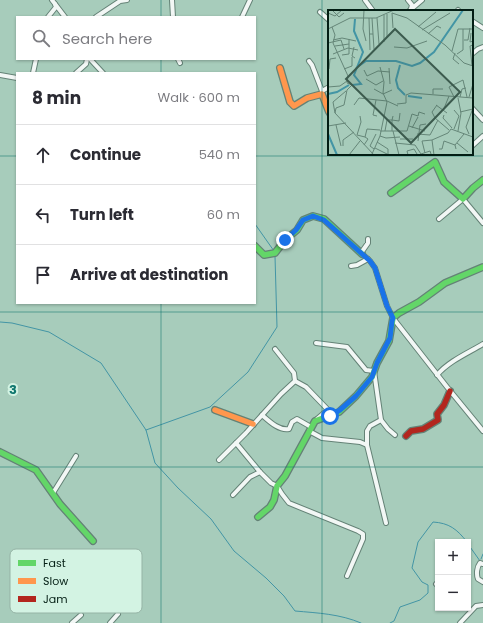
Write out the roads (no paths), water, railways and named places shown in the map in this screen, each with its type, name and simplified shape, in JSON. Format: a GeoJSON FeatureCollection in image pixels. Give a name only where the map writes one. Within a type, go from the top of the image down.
{"type":"FeatureCollection","features":[{"type":"Feature","properties":{"kind":"street"},"geometry":{"type":"LineString","coordinates":[[52,0],[64,16]]}},
{"type":"Feature","properties":{"kind":"street"},"geometry":{"type":"LineString","coordinates":[[98,16],[120,1],[127,0]]}},
{"type":"Feature","properties":{"kind":"street"},"geometry":{"type":"LineString","coordinates":[[172,0],[173,16]]}},
{"type":"Feature","properties":{"kind":"street"},"geometry":{"type":"LineString","coordinates":[[242,16],[250,0]]}},
{"type":"Feature","properties":{"kind":"street"},"geometry":{"type":"LineString","coordinates":[[365,0],[372,10]]}},
{"type":"Feature","properties":{"kind":"street"},"geometry":{"type":"LineString","coordinates":[[408,0],[412,5],[410,10]]}},
{"type":"Feature","properties":{"kind":"street"},"geometry":{"type":"LineString","coordinates":[[410,10],[422,0]]}},
{"type":"Feature","properties":{"kind":"street"},"geometry":{"type":"LineString","coordinates":[[49,16],[56,7],[55,4]]}},
{"type":"Feature","properties":{"kind":"street"},"geometry":{"type":"LineString","coordinates":[[320,12],[328,19]]}},
{"type":"Feature","properties":{"kind":"street"},"geometry":{"type":"LineString","coordinates":[[473,21],[483,28]]}},
{"type":"Feature","properties":{"kind":"street"},"geometry":{"type":"LineString","coordinates":[[473,53],[483,47]]}},
{"type":"Feature","properties":{"kind":"street"},"geometry":{"type":"LineString","coordinates":[[33,72],[36,60]]}},
{"type":"Feature","properties":{"kind":"street"},"geometry":{"type":"LineString","coordinates":[[77,72],[86,64],[87,60]]}},
{"type":"Feature","properties":{"kind":"street"},"geometry":{"type":"LineString","coordinates":[[91,60],[103,72]]}},
{"type":"Feature","properties":{"kind":"street"},"geometry":{"type":"LineString","coordinates":[[309,61],[312,65],[328,109]]}},
{"type":"Feature","properties":{"kind":"street"},"geometry":{"type":"LineString","coordinates":[[280,68],[290,102],[294,106],[328,88]]}},
{"type":"Feature","properties":{"kind":"street"},"geometry":{"type":"LineString","coordinates":[[0,74],[16,78]]}},
{"type":"Feature","properties":{"kind":"street"},"geometry":{"type":"LineString","coordinates":[[473,109],[483,120]]}},
{"type":"Feature","properties":{"kind":"street"},"geometry":{"type":"LineString","coordinates":[[473,145],[483,136]]}},
{"type":"Feature","properties":{"kind":"street"},"geometry":{"type":"LineString","coordinates":[[391,192],[435,162],[444,182],[463,199],[483,223]]}},
{"type":"Feature","properties":{"kind":"street"},"geometry":{"type":"LineString","coordinates":[[438,219],[463,199],[472,188],[483,180]]}},
{"type":"Feature","properties":{"kind":"street"},"geometry":{"type":"LineString","coordinates":[[256,247],[264,255],[275,253],[303,220],[313,216],[324,220],[368,259],[375,268],[387,306],[393,318],[483,431]]}},
{"type":"Feature","properties":{"kind":"street"},"geometry":{"type":"LineString","coordinates":[[362,254],[368,239]]}},
{"type":"Feature","properties":{"kind":"street"},"geometry":{"type":"LineString","coordinates":[[351,266],[357,265],[368,259]]}},
{"type":"Feature","properties":{"kind":"street"},"geometry":{"type":"LineString","coordinates":[[258,517],[270,507],[274,500],[277,486],[285,476],[298,449],[317,419],[339,412],[356,396],[372,377],[377,363],[389,342],[393,318],[419,302],[445,283],[483,267]]}},
{"type":"Feature","properties":{"kind":"street"},"geometry":{"type":"LineString","coordinates":[[316,343],[346,347],[366,370],[374,371]]}},
{"type":"Feature","properties":{"kind":"street"},"geometry":{"type":"LineString","coordinates":[[437,375],[441,370],[462,355],[483,344]]}},
{"type":"Feature","properties":{"kind":"street"},"geometry":{"type":"LineString","coordinates":[[275,349],[294,374],[295,381]]}},
{"type":"Feature","properties":{"kind":"street"},"geometry":{"type":"LineString","coordinates":[[374,371],[381,420],[395,435]]}},
{"type":"Feature","properties":{"kind":"street"},"geometry":{"type":"LineString","coordinates":[[295,381],[306,387],[332,414]]}},
{"type":"Feature","properties":{"kind":"street"},"geometry":{"type":"LineString","coordinates":[[219,460],[295,381]]}},
{"type":"Feature","properties":{"kind":"street"},"geometry":{"type":"LineString","coordinates":[[406,436],[411,431],[423,429],[438,420],[438,411],[444,405],[450,391]]}},
{"type":"Feature","properties":{"kind":"street"},"geometry":{"type":"LineString","coordinates":[[215,410],[253,424]]}},
{"type":"Feature","properties":{"kind":"street"},"geometry":{"type":"LineString","coordinates":[[262,415],[273,424],[283,429],[288,429],[292,422],[297,419],[322,438],[360,442],[367,445]]}},
{"type":"Feature","properties":{"kind":"street"},"geometry":{"type":"LineString","coordinates":[[381,420],[370,426],[367,445],[386,522]]}},
{"type":"Feature","properties":{"kind":"street"},"geometry":{"type":"LineString","coordinates":[[236,443],[260,472],[277,486],[289,503],[298,508],[358,530],[362,534],[363,538],[347,576]]}},
{"type":"Feature","properties":{"kind":"street"},"geometry":{"type":"LineString","coordinates":[[0,452],[36,470],[60,504],[93,541]]}},
{"type":"Feature","properties":{"kind":"street"},"geometry":{"type":"LineString","coordinates":[[53,493],[76,456]]}},
{"type":"Feature","properties":{"kind":"street"},"geometry":{"type":"LineString","coordinates":[[233,495],[250,477],[260,472]]}},
{"type":"Feature","properties":{"kind":"street"},"geometry":{"type":"LineString","coordinates":[[483,564],[479,564],[477,575],[478,579],[483,582]]}},
{"type":"Feature","properties":{"kind":"street"},"geometry":{"type":"LineString","coordinates":[[460,623],[476,606],[483,605]]}},
{"type":"Feature","properties":{"kind":"street"},"geometry":{"type":"LineString","coordinates":[[110,623],[118,614]]}},
{"type":"Feature","properties":{"kind":"street"},"geometry":{"type":"LineString","coordinates":[[72,623],[80,615]]}},
{"type":"Feature","properties":{"kind":"waterway"},"geometry":{"type":"LineString","coordinates":[[256,225],[274,251]]}},
{"type":"Feature","properties":{"kind":"waterway"},"geometry":{"type":"LineString","coordinates":[[146,430],[210,407],[248,372],[277,327],[275,256]]}},
{"type":"Feature","properties":{"kind":"waterway"},"geometry":{"type":"LineString","coordinates":[[0,322],[12,323],[49,332],[101,363],[146,430],[155,463],[178,488],[211,519],[234,551],[266,578],[284,596],[295,611],[337,616],[361,623]]}},
{"type":"Feature","properties":{"kind":"waterway"},"geometry":{"type":"LineString","coordinates":[[390,623],[394,621],[400,607],[420,600],[428,593],[428,585],[422,582],[412,568],[418,542],[433,522],[448,525],[464,539]]}},
{"type":"Feature","properties":{"kind":"waterway"},"geometry":{"type":"LineString","coordinates":[[471,548],[480,561]]}},
{"type":"Feature","properties":{"kind":"waterway"},"geometry":{"type":"LineString","coordinates":[[481,559],[483,554]]}}]}
